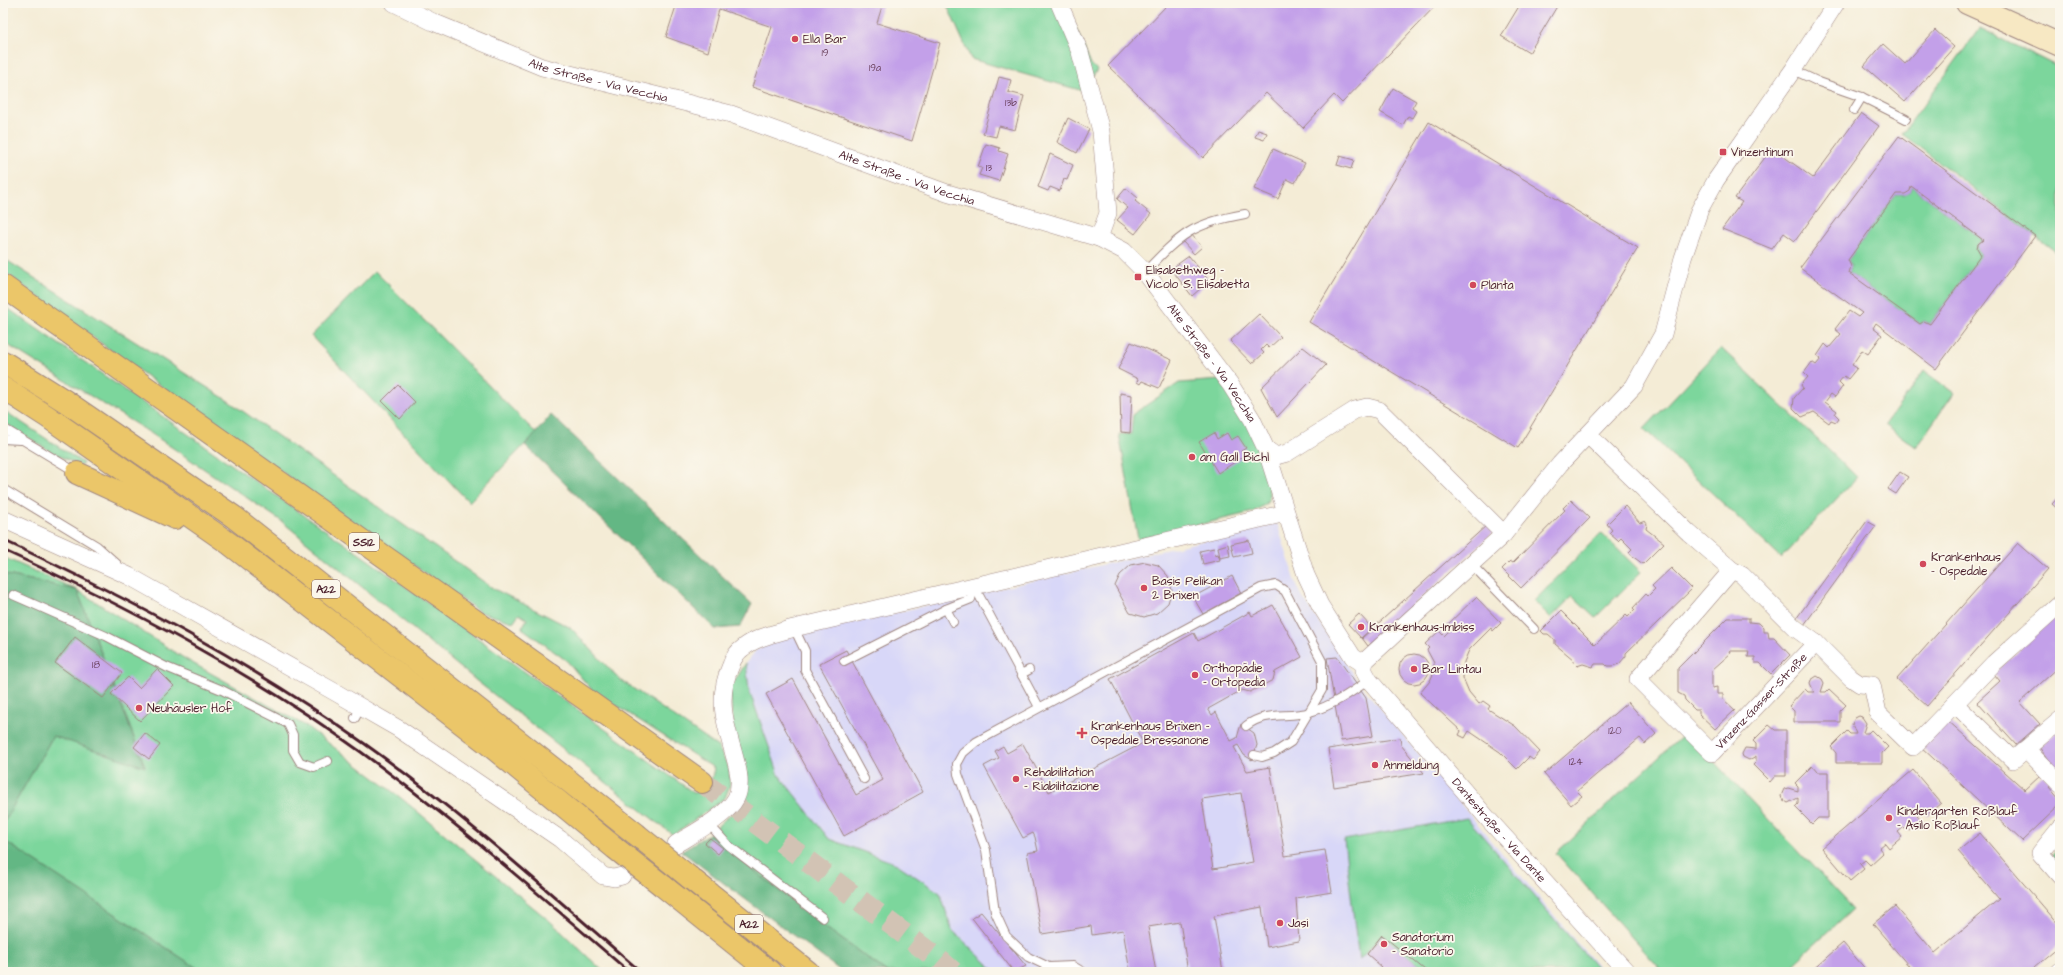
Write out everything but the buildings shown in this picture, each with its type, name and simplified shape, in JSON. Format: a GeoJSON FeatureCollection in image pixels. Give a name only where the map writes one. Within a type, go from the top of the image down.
{"type":"FeatureCollection","features":[{"type":"Feature","properties":{"kind":"main road"},"geometry":{"type":"LineString","coordinates":[[1967,3],[2060,45]]}},
{"type":"Feature","properties":{"kind":"main road","name":"SS12"},"geometry":{"type":"LineString","coordinates":[[3,286],[702,782]]}},
{"type":"Feature","properties":{"kind":"main road","name":"A22"},"geometry":{"type":"LineString","coordinates":[[3,362],[65,401],[234,517],[689,876],[808,972]]}},
{"type":"Feature","properties":{"kind":"main road","name":"A22"},"geometry":{"type":"LineString","coordinates":[[3,388],[48,417],[230,544],[486,742],[770,972]]}},
{"type":"Feature","properties":{"kind":"main road"},"geometry":{"type":"LineString","coordinates":[[77,473],[230,544]]}},
{"type":"Feature","properties":{"kind":"street","name":"Alte Straße - Via Vecchia"},"geometry":{"type":"LineString","coordinates":[[394,3],[433,22],[542,67],[732,114],[947,193],[1100,238],[1124,251],[1145,272],[1230,384],[1252,419],[1266,449],[1286,513]]}},
{"type":"Feature","properties":{"kind":"street"},"geometry":{"type":"LineString","coordinates":[[1059,3],[1080,52],[1101,131],[1108,213],[1100,238]]}},
{"type":"Feature","properties":{"kind":"street"},"geometry":{"type":"LineString","coordinates":[[1367,672],[1366,660],[1472,565],[1504,534],[1560,464],[1589,436],[1634,386],[1663,334],[1683,258],[1700,209],[1716,180],[1793,70],[1836,3]]}},
{"type":"Feature","properties":{"kind":"street"},"geometry":{"type":"LineString","coordinates":[[1266,449],[1276,456],[1287,453],[1355,410],[1367,407],[1379,410],[1504,534]]}},
{"type":"Feature","properties":{"kind":"street"},"geometry":{"type":"LineString","coordinates":[[1589,436],[1689,533],[1732,570],[1742,575],[1795,628],[1816,643],[1851,678],[1860,684],[1872,685],[1878,713],[1913,747],[1994,663],[2060,604]]}},
{"type":"Feature","properties":{"kind":"street"},"geometry":{"type":"LineString","coordinates":[[676,844],[723,813],[735,799],[739,786],[738,769],[722,706],[725,679],[731,665],[742,648],[760,639],[794,628],[1286,513]]}},
{"type":"Feature","properties":{"kind":"street","name":"Dantestraße - Via Dante"},"geometry":{"type":"LineString","coordinates":[[1286,513],[1306,575],[1320,605],[1353,656],[1489,820],[1627,972]]}},
{"type":"Feature","properties":{"kind":"street"},"geometry":{"type":"LineString","coordinates":[[3,519],[129,576],[358,713],[399,729],[560,839],[603,876],[614,878],[622,876]]}},
{"type":"Feature","properties":{"kind":"street","name":"Vinzenz-Gasser-Straße"},"geometry":{"type":"LineString","coordinates":[[1732,570],[1638,679],[1712,753],[1816,643]]}},
{"type":"Feature","properties":{"kind":"street"},"geometry":{"type":"LineString","coordinates":[[1955,704],[2014,760],[2060,720]]}},
{"type":"Feature","properties":{"kind":"street"},"geometry":{"type":"LineString","coordinates":[[2026,749],[2060,784]]}},
{"type":"Feature","properties":{"kind":"street"},"geometry":{"type":"LineString","coordinates":[[2060,828],[2040,853],[2060,876]]}},
{"type":"Feature","properties":{"kind":"lane"},"geometry":{"type":"LineString","coordinates":[[1793,70],[1819,82],[1862,97],[1906,119]]}},
{"type":"Feature","properties":{"kind":"lane"},"geometry":{"type":"LineString","coordinates":[[1854,110],[1862,97]]}},
{"type":"Feature","properties":{"kind":"lane"},"geometry":{"type":"LineString","coordinates":[[1145,272],[1168,247],[1196,227],[1221,218],[1245,214]]}},
{"type":"Feature","properties":{"kind":"lane"},"geometry":{"type":"LineString","coordinates":[[3,428],[77,473]]}},
{"type":"Feature","properties":{"kind":"lane"},"geometry":{"type":"LineString","coordinates":[[3,439],[23,440]]}},
{"type":"Feature","properties":{"kind":"lane"},"geometry":{"type":"LineString","coordinates":[[3,488],[97,546],[129,576]]}},
{"type":"Feature","properties":{"kind":"lane"},"geometry":{"type":"LineString","coordinates":[[1472,565],[1534,629]]}},
{"type":"Feature","properties":{"kind":"lane"},"geometry":{"type":"LineString","coordinates":[[844,661],[946,609],[971,598],[974,586]]}},
{"type":"Feature","properties":{"kind":"lane"},"geometry":{"type":"LineString","coordinates":[[974,586],[1025,672],[1039,707]]}},
{"type":"Feature","properties":{"kind":"lane"},"geometry":{"type":"LineString","coordinates":[[1083,972],[1073,966],[1049,967],[1028,957],[1006,936],[995,912],[986,850],[958,774],[957,764],[963,753],[976,742],[1039,707],[1261,588],[1276,586],[1285,591],[1322,661],[1322,690],[1292,742],[1274,753],[1262,757],[1254,755]]}},
{"type":"Feature","properties":{"kind":"lane"},"geometry":{"type":"LineString","coordinates":[[13,595],[106,636],[166,667],[222,690],[288,724],[292,735],[293,750],[300,762],[314,767],[328,761]]}},
{"type":"Feature","properties":{"kind":"lane"},"geometry":{"type":"LineString","coordinates":[[946,609],[953,622]]}},
{"type":"Feature","properties":{"kind":"lane"},"geometry":{"type":"LineString","coordinates":[[794,628],[805,651],[805,670],[864,779]]}},
{"type":"Feature","properties":{"kind":"lane"},"geometry":{"type":"LineString","coordinates":[[1246,726],[1265,716],[1310,712],[1342,698],[1367,672]]}},
{"type":"Feature","properties":{"kind":"lane"},"geometry":{"type":"LineString","coordinates":[[708,823],[728,845],[823,918]]}},
{"type":"Feature","properties":{"kind":"shaded area","name":"Krankenhaus Brixen - Ospedale Bressanone"},"geometry":{"type":"Polygon","coordinates":[[[1277,523],[1299,592],[1358,682],[1602,972],[996,972],[952,930],[940,893],[897,864],[829,839],[779,775],[749,690],[746,663],[757,649],[785,638],[1277,523]]]}},
{"type":"Feature","properties":{"kind":"green space"},"geometry":{"type":"Polygon","coordinates":[[[946,3],[1065,3],[1091,64],[1097,70],[1083,91],[971,59],[946,3]]]}},
{"type":"Feature","properties":{"kind":"green space"},"geometry":{"type":"Polygon","coordinates":[[[1980,28],[2060,68],[2060,255],[1902,134],[1980,28]]]}},
{"type":"Feature","properties":{"kind":"green space"},"geometry":{"type":"Polygon","coordinates":[[[1911,186],[1983,240],[1978,244],[1977,248],[1981,255],[1930,324],[1924,321],[1920,324],[1849,273],[1851,266],[1848,260],[1896,194],[1905,194],[1910,191],[1911,186]]]}},
{"type":"Feature","properties":{"kind":"green space"},"geometry":{"type":"Polygon","coordinates":[[[3,258],[227,400],[494,589],[571,628],[618,678],[718,747],[729,768],[730,785],[725,798],[673,835],[478,682],[280,520],[152,434],[3,342],[3,305],[384,571],[694,793],[710,786],[714,768],[592,690],[567,661],[522,628],[527,619],[519,614],[513,622],[480,612],[124,360],[3,271],[3,258]]]}},
{"type":"Feature","properties":{"kind":"green space"},"geometry":{"type":"Polygon","coordinates":[[[375,271],[536,433],[469,502],[311,336],[375,271]]]}},
{"type":"Feature","properties":{"kind":"green space"},"geometry":{"type":"Polygon","coordinates":[[[1721,348],[1857,477],[1781,558],[1644,429],[1721,348]]]}},
{"type":"Feature","properties":{"kind":"green space"},"geometry":{"type":"Polygon","coordinates":[[[1924,371],[1954,393],[1916,447],[1885,425],[1924,371]]]}},
{"type":"Feature","properties":{"kind":"green space","name":"am Gall Bichl"},"geometry":{"type":"Polygon","coordinates":[[[1220,380],[1250,428],[1269,479],[1269,498],[1266,504],[1253,512],[1138,539],[1119,434],[1131,434],[1133,414],[1179,383],[1220,380]]]}},
{"type":"Feature","properties":{"kind":"green space"},"geometry":{"type":"Polygon","coordinates":[[[3,410],[83,463],[81,466],[53,453],[3,422],[3,410]]]}},
{"type":"Feature","properties":{"kind":"green space"},"geometry":{"type":"Polygon","coordinates":[[[551,415],[752,604],[740,627],[715,629],[525,445],[551,415]]]}},
{"type":"Feature","properties":{"kind":"green space"},"geometry":{"type":"Polygon","coordinates":[[[1601,533],[1641,572],[1595,618],[1572,596],[1551,618],[1534,601],[1601,533]]]}},
{"type":"Feature","properties":{"kind":"green space"},"geometry":{"type":"Polygon","coordinates":[[[3,557],[77,590],[3,574],[3,557]]]}},
{"type":"Feature","properties":{"kind":"green space"},"geometry":{"type":"Polygon","coordinates":[[[3,574],[77,590],[145,767],[53,736],[3,824],[3,574]]]}},
{"type":"Feature","properties":{"kind":"green space"},"geometry":{"type":"Polygon","coordinates":[[[77,590],[187,660],[306,726],[401,798],[551,922],[604,972],[203,972],[3,840],[3,824],[53,736],[145,766],[77,590]]]}},
{"type":"Feature","properties":{"kind":"green space"},"geometry":{"type":"Polygon","coordinates":[[[746,663],[749,690],[779,775],[829,839],[897,864],[940,893],[952,930],[996,972],[887,972],[822,925],[709,834],[736,809],[748,784],[746,767],[733,728],[730,688],[746,663]]]}},
{"type":"Feature","properties":{"kind":"green space"},"geometry":{"type":"Polygon","coordinates":[[[1686,732],[1853,909],[1785,972],[1663,972],[1556,853],[1686,732]]]}},
{"type":"Feature","properties":{"kind":"green space"},"geometry":{"type":"Polygon","coordinates":[[[1467,818],[1600,972],[1487,972],[1483,968],[1478,972],[1424,972],[1425,970],[1382,935],[1359,960],[1344,840],[1467,818]]]}},
{"type":"Feature","properties":{"kind":"green space"},"geometry":{"type":"Polygon","coordinates":[[[709,834],[822,925],[887,972],[842,972],[681,851],[709,834]]]}},
{"type":"Feature","properties":{"kind":"green space"},"geometry":{"type":"Polygon","coordinates":[[[3,840],[203,972],[3,972],[3,840]]]}},
{"type":"Feature","properties":{"kind":"green space"},"geometry":{"type":"Polygon","coordinates":[[[2060,845],[2060,866],[2051,856],[2060,845]]]}},
{"type":"Feature","properties":{"kind":"tunnel"},"geometry":{"type":"LineString","coordinates":[[702,782],[953,972]]}},
{"type":"Feature","properties":{"kind":"railway"},"geometry":{"type":"LineString","coordinates":[[3,540],[97,585],[189,634],[234,659],[322,714],[401,770],[471,826],[641,972]]}},
{"type":"Feature","properties":{"kind":"railway"},"geometry":{"type":"LineString","coordinates":[[3,550],[96,594],[187,642],[319,722],[430,804],[629,972]]}},
{"type":"Feature","properties":{"kind":"place","name":"Ella Bar"},"geometry":{"type":"Point","coordinates":[795,39]}},
{"type":"Feature","properties":{"kind":"place","name":"Vinzentinum"},"geometry":{"type":"Point","coordinates":[1723,152]}},
{"type":"Feature","properties":{"kind":"place","name":"Elisabethweg - Vicolo S. Elisabetta"},"geometry":{"type":"Point","coordinates":[1138,277]}},
{"type":"Feature","properties":{"kind":"place","name":"Planta"},"geometry":{"type":"Point","coordinates":[1473,285]}},
{"type":"Feature","properties":{"kind":"place","name":"am Gall Bichl"},"geometry":{"type":"Point","coordinates":[1192,457]}},
{"type":"Feature","properties":{"kind":"place","name":"Krankenhaus - Ospedale"},"geometry":{"type":"Point","coordinates":[1923,564]}},
{"type":"Feature","properties":{"kind":"place","name":"Basis Pelikan 2 Brixen"},"geometry":{"type":"Point","coordinates":[1144,588]}},
{"type":"Feature","properties":{"kind":"place","name":"Krankenhaus-Imbiss"},"geometry":{"type":"Point","coordinates":[1361,627]}},
{"type":"Feature","properties":{"kind":"place","name":"Bar Lintau"},"geometry":{"type":"Point","coordinates":[1414,669]}},
{"type":"Feature","properties":{"kind":"place","name":"Orthopädie - Ortopedia"},"geometry":{"type":"Point","coordinates":[1195,675]}},
{"type":"Feature","properties":{"kind":"place","name":"Neuhäusler Hof"},"geometry":{"type":"Point","coordinates":[139,708]}},
{"type":"Feature","properties":{"kind":"place","name":"Krankenhaus Brixen - Ospedale Bressanone"},"geometry":{"type":"Point","coordinates":[1082,733]}},
{"type":"Feature","properties":{"kind":"place","name":"Anmeldung"},"geometry":{"type":"Point","coordinates":[1375,765]}},
{"type":"Feature","properties":{"kind":"place","name":"Rehabilitation - Riabilitazione"},"geometry":{"type":"Point","coordinates":[1016,779]}},
{"type":"Feature","properties":{"kind":"place","name":"Kindergarten Roßlauf - Asilo Roßlauf"},"geometry":{"type":"Point","coordinates":[1889,818]}},
{"type":"Feature","properties":{"kind":"place","name":"Jasi"},"geometry":{"type":"Point","coordinates":[1280,923]}},
{"type":"Feature","properties":{"kind":"place","name":"Sanatorium - Sanatorio"},"geometry":{"type":"Point","coordinates":[1384,944]}}]}
